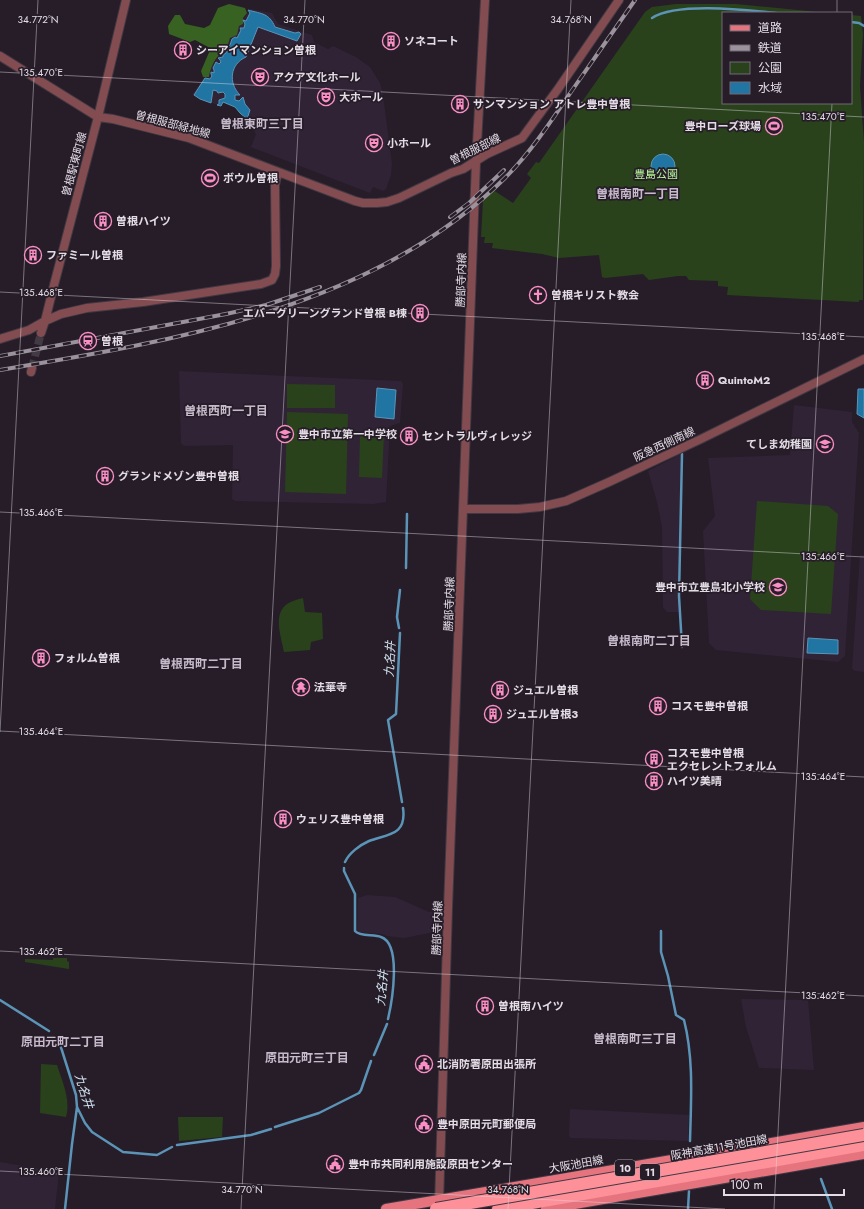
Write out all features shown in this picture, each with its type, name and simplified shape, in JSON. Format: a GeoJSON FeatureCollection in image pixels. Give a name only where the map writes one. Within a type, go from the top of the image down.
{"type":"FeatureCollection","features":[{"type":"Feature","properties":{"kind":"highway","name":"阪神高速11号池田線"},"geometry":{"type":"LineString","coordinates":[[438,1206],[864,1135]]}},
{"type":"Feature","properties":{"kind":"highway","name":"阪神高速11号池田線"},"geometry":{"type":"LineString","coordinates":[[498,1209],[864,1145]]}},
{"type":"Feature","properties":{"kind":"main road","name":"大阪池田線"},"geometry":{"type":"LineString","coordinates":[[386,1209],[438,1206],[864,1127]]}},
{"type":"Feature","properties":{"kind":"main road"},"geometry":{"type":"LineString","coordinates":[[546,1209],[864,1154]]}},
{"type":"Feature","properties":{"kind":"street","name":"曽根駅東町線"},"geometry":{"type":"LineString","coordinates":[[41,333],[98,117],[126,0]]}},
{"type":"Feature","properties":{"kind":"street","name":"勝部寺内線"},"geometry":{"type":"LineString","coordinates":[[438,1206],[476,162],[485,0]]}},
{"type":"Feature","properties":{"kind":"street","name":"曽根服部線"},"geometry":{"type":"LineString","coordinates":[[278,172],[355,201],[377,203],[399,198],[451,173],[463,169],[487,154],[522,138],[558,89],[619,0]]}},
{"type":"Feature","properties":{"kind":"street","name":"曽根服部緑地線"},"geometry":{"type":"LineString","coordinates":[[0,56],[98,117],[113,119],[189,138],[278,172]]}},
{"type":"Feature","properties":{"kind":"street"},"geometry":{"type":"LineString","coordinates":[[0,339],[29,330],[61,314],[87,308],[149,301],[262,284],[272,280],[275,274],[276,266],[276,185],[278,172]]}},
{"type":"Feature","properties":{"kind":"street","name":"阪急西側南線"},"geometry":{"type":"LineString","coordinates":[[464,509],[533,508],[566,501],[666,455],[864,359]]}},
{"type":"Feature","properties":{"kind":"shaded area"},"geometry":{"type":"Polygon","coordinates":[[[250,9],[272,13],[278,24],[312,35],[314,42],[328,49],[333,46],[356,57],[370,67],[380,83],[383,95],[392,164],[391,175],[386,189],[383,191],[373,187],[370,193],[251,147],[256,134],[238,107],[222,101],[220,106],[192,95],[250,9]]]}},
{"type":"Feature","properties":{"kind":"shaded area","name":"豊中市立第一中学校"},"geometry":{"type":"Polygon","coordinates":[[[179,371],[401,381],[403,384],[400,423],[390,426],[386,502],[373,504],[235,501],[232,499],[233,445],[184,446],[181,443],[179,371]]]}},
{"type":"Feature","properties":{"kind":"shaded area","name":"豊中市立豊島北小学校"},"geometry":{"type":"Polygon","coordinates":[[[794,405],[852,412],[852,422],[859,433],[845,656],[838,662],[716,650],[709,643],[703,531],[715,516],[708,458],[790,455],[794,405]]]}},
{"type":"Feature","properties":{"kind":"shaded area"},"geometry":{"type":"Polygon","coordinates":[[[681,454],[678,594],[679,612],[667,612],[663,607],[662,527],[657,502],[648,471],[681,454]]]}},
{"type":"Feature","properties":{"kind":"shaded area"},"geometry":{"type":"Polygon","coordinates":[[[860,555],[864,555],[864,672],[855,671],[852,668],[860,555]]]}},
{"type":"Feature","properties":{"kind":"shaded area"},"geometry":{"type":"Polygon","coordinates":[[[367,895],[395,897],[429,912],[437,912],[440,917],[440,931],[404,938],[357,932],[358,898],[367,895]]]}},
{"type":"Feature","properties":{"kind":"shaded area"},"geometry":{"type":"Polygon","coordinates":[[[741,999],[808,1000],[814,1070],[759,1068],[746,1027],[741,999]]]}},
{"type":"Feature","properties":{"kind":"shaded area"},"geometry":{"type":"Polygon","coordinates":[[[570,1109],[689,1115],[688,1141],[571,1138],[569,1136],[570,1109]]]}},
{"type":"Feature","properties":{"kind":"shaded area"},"geometry":{"type":"Polygon","coordinates":[[[0,1162],[59,1172],[55,1209],[0,1209],[0,1162]]]}},
{"type":"Feature","properties":{"kind":"green space"},"geometry":{"type":"Polygon","coordinates":[[[229,4],[245,8],[247,13],[243,18],[243,24],[239,26],[237,35],[230,38],[226,50],[214,61],[209,77],[203,77],[201,71],[210,48],[195,40],[190,42],[169,34],[168,26],[175,15],[180,15],[185,24],[204,28],[210,25],[218,8],[229,4]]]}},
{"type":"Feature","properties":{"kind":"green space","name":"豊島公園"},"geometry":{"type":"Polygon","coordinates":[[[676,4],[736,4],[818,12],[722,12],[722,104],[852,104],[852,15],[861,16],[863,34],[860,86],[864,143],[863,300],[859,300],[859,302],[727,295],[728,287],[718,286],[718,281],[689,280],[686,276],[649,280],[643,274],[605,278],[602,277],[599,255],[559,258],[542,254],[492,248],[493,243],[484,243],[485,237],[481,237],[483,200],[493,190],[513,203],[531,178],[527,174],[536,162],[539,163],[645,12],[652,7],[676,4]]]}},
{"type":"Feature","properties":{"kind":"green space"},"geometry":{"type":"Polygon","coordinates":[[[287,384],[335,385],[335,408],[287,408],[287,384]]]}},
{"type":"Feature","properties":{"kind":"green space"},"geometry":{"type":"Polygon","coordinates":[[[287,412],[348,414],[346,494],[285,492],[287,412]]]}},
{"type":"Feature","properties":{"kind":"green space"},"geometry":{"type":"Polygon","coordinates":[[[360,434],[384,435],[382,478],[359,477],[360,434]]]}},
{"type":"Feature","properties":{"kind":"green space"},"geometry":{"type":"Polygon","coordinates":[[[757,501],[828,506],[838,514],[831,614],[761,610],[750,599],[757,501]]]}},
{"type":"Feature","properties":{"kind":"green space"},"geometry":{"type":"Polygon","coordinates":[[[303,598],[305,612],[322,613],[323,639],[311,642],[310,650],[284,652],[279,630],[280,613],[287,604],[303,598]]]}},
{"type":"Feature","properties":{"kind":"green space"},"geometry":{"type":"Polygon","coordinates":[[[53,958],[67,958],[67,961],[69,962],[69,969],[25,962],[25,959],[53,960],[53,958]]]}},
{"type":"Feature","properties":{"kind":"green space"},"geometry":{"type":"Polygon","coordinates":[[[41,1064],[57,1065],[67,1097],[66,1117],[40,1113],[41,1064]]]}},
{"type":"Feature","properties":{"kind":"green space"},"geometry":{"type":"Polygon","coordinates":[[[178,1117],[223,1117],[222,1137],[179,1141],[178,1117]]]}},
{"type":"Feature","properties":{"kind":"water"},"geometry":{"type":"Polygon","coordinates":[[[248,10],[261,13],[268,17],[273,22],[275,27],[295,33],[299,32],[301,34],[297,41],[258,27],[246,57],[237,64],[232,74],[232,80],[240,95],[235,95],[235,100],[239,101],[243,97],[245,104],[250,110],[247,119],[235,107],[223,102],[221,106],[217,105],[219,104],[219,100],[225,98],[225,94],[223,92],[218,93],[217,91],[213,90],[211,103],[194,95],[205,78],[210,79],[212,76],[211,72],[214,73],[213,68],[216,62],[219,64],[221,62],[218,58],[223,57],[222,54],[225,54],[228,50],[232,39],[235,37],[237,38],[241,30],[240,28],[244,28],[245,24],[243,20],[246,21],[250,13],[248,10]]]}},
{"type":"Feature","properties":{"kind":"water"},"geometry":{"type":"Polygon","coordinates":[[[663,154],[668,155],[674,161],[674,171],[668,177],[663,178],[658,177],[652,171],[651,166],[652,161],[658,155],[663,154]]]}},
{"type":"Feature","properties":{"kind":"water"},"geometry":{"type":"Polygon","coordinates":[[[377,388],[396,390],[394,419],[375,417],[377,388]]]}},
{"type":"Feature","properties":{"kind":"water"},"geometry":{"type":"Polygon","coordinates":[[[858,389],[864,389],[864,418],[857,414],[858,389]]]}},
{"type":"Feature","properties":{"kind":"water"},"geometry":{"type":"Polygon","coordinates":[[[808,638],[838,640],[838,654],[807,653],[808,638]]]}},
{"type":"Feature","properties":{"kind":"waterway"},"geometry":{"type":"LineString","coordinates":[[652,18],[663,13],[678,10],[712,8],[764,12]]}},
{"type":"Feature","properties":{"kind":"waterway"},"geometry":{"type":"LineString","coordinates":[[852,22],[859,23],[864,26]]}},
{"type":"Feature","properties":{"kind":"waterway"},"geometry":{"type":"LineString","coordinates":[[682,454],[679,596],[682,647]]}},
{"type":"Feature","properties":{"kind":"waterway","name":"九名井"},"geometry":{"type":"LineString","coordinates":[[406,568],[407,514]]}},
{"type":"Feature","properties":{"kind":"waterway","name":"九名井"},"geometry":{"type":"LineString","coordinates":[[399,628],[397,617],[400,590]]}},
{"type":"Feature","properties":{"kind":"waterway","name":"九名井"},"geometry":{"type":"LineString","coordinates":[[400,633],[396,714],[388,720],[402,802]]}},
{"type":"Feature","properties":{"kind":"waterway","name":"九名井"},"geometry":{"type":"LineString","coordinates":[[345,862],[352,852],[362,845],[369,841],[389,835],[399,829],[402,824],[403,808]]}},
{"type":"Feature","properties":{"kind":"waterway","name":"九名井"},"geometry":{"type":"LineString","coordinates":[[344,868],[355,894],[355,931],[364,935],[381,937],[387,942],[392,950],[394,974],[392,1000],[388,1019]]}},
{"type":"Feature","properties":{"kind":"waterway"},"geometry":{"type":"LineString","coordinates":[[661,931],[661,952],[668,976],[676,1015],[684,1020],[687,1035],[691,1065],[690,1141]]}},
{"type":"Feature","properties":{"kind":"waterway","name":"九名井"},"geometry":{"type":"LineString","coordinates":[[0,1000],[49,1031]]}},
{"type":"Feature","properties":{"kind":"waterway","name":"九名井"},"geometry":{"type":"LineString","coordinates":[[374,1055],[387,1024]]}},
{"type":"Feature","properties":{"kind":"waterway","name":"九名井"},"geometry":{"type":"LineString","coordinates":[[59,1041],[76,1095],[77,1107],[85,1123],[92,1132],[123,1152]]}},
{"type":"Feature","properties":{"kind":"waterway","name":"九名井"},"geometry":{"type":"LineString","coordinates":[[275,1127],[319,1113],[359,1093],[371,1061]]}},
{"type":"Feature","properties":{"kind":"waterway"},"geometry":{"type":"LineString","coordinates":[[65,1209],[77,1107]]}},
{"type":"Feature","properties":{"kind":"waterway","name":"九名井"},"geometry":{"type":"LineString","coordinates":[[177,1145],[251,1135],[271,1129]]}},
{"type":"Feature","properties":{"kind":"waterway","name":"九名井"},"geometry":{"type":"LineString","coordinates":[[123,1152],[157,1155],[172,1147]]}},
{"type":"Feature","properties":{"kind":"waterway"},"geometry":{"type":"LineString","coordinates":[[821,1179],[832,1209]]}},
{"type":"Feature","properties":{"kind":"waterway"},"geometry":{"type":"LineString","coordinates":[[688,1209],[689,1191]]}},
{"type":"Feature","properties":{"kind":"tunnel"},"geometry":{"type":"LineString","coordinates":[[32,368],[41,333]]}},
{"type":"Feature","properties":{"kind":"railway"},"geometry":{"type":"LineString","coordinates":[[0,370],[134,346],[202,331],[269,312],[334,288],[395,259],[453,222],[515,168],[549,124],[635,0]]}},
{"type":"Feature","properties":{"kind":"railway"},"geometry":{"type":"LineString","coordinates":[[450,217],[469,203],[504,170]]}},
{"type":"Feature","properties":{"kind":"railway"},"geometry":{"type":"LineString","coordinates":[[0,356],[226,314],[266,305],[320,287]]}},
{"type":"Feature","properties":{"kind":"place","name":"ソネコート"},"geometry":{"type":"Point","coordinates":[391,41]}},
{"type":"Feature","properties":{"kind":"place","name":"シーアイマンション曽根"},"geometry":{"type":"Point","coordinates":[183,50]}},
{"type":"Feature","properties":{"kind":"place","name":"アクア文化ホール"},"geometry":{"type":"Point","coordinates":[260,77]}},
{"type":"Feature","properties":{"kind":"place","name":"大ホール"},"geometry":{"type":"Point","coordinates":[326,97]}},
{"type":"Feature","properties":{"kind":"place","name":"サンマンション アトレ豊中曽根"},"geometry":{"type":"Point","coordinates":[460,104]}},
{"type":"Feature","properties":{"kind":"place","name":"豊中ローズ球場"},"geometry":{"type":"Point","coordinates":[774,126]}},
{"type":"Feature","properties":{"kind":"place","name":"小ホール"},"geometry":{"type":"Point","coordinates":[374,143]}},
{"type":"Feature","properties":{"kind":"place","name":"ボウル曽根"},"geometry":{"type":"Point","coordinates":[210,178]}},
{"type":"Feature","properties":{"kind":"place","name":"曽根ハイツ"},"geometry":{"type":"Point","coordinates":[103,221]}},
{"type":"Feature","properties":{"kind":"place","name":"ファミール曽根"},"geometry":{"type":"Point","coordinates":[33,255]}},
{"type":"Feature","properties":{"kind":"place","name":"曽根キリスト教会"},"geometry":{"type":"Point","coordinates":[538,295]}},
{"type":"Feature","properties":{"kind":"place","name":"エバーグリーングランド曽根 B棟"},"geometry":{"type":"Point","coordinates":[420,313]}},
{"type":"Feature","properties":{"kind":"place","name":"曽根"},"geometry":{"type":"Point","coordinates":[88,341]}},
{"type":"Feature","properties":{"kind":"place","name":"QuintoM2"},"geometry":{"type":"Point","coordinates":[705,380]}},
{"type":"Feature","properties":{"kind":"place","name":"豊中市立第一中学校"},"geometry":{"type":"Point","coordinates":[285,434]}},
{"type":"Feature","properties":{"kind":"place","name":"セントラルヴィレッジ"},"geometry":{"type":"Point","coordinates":[409,436]}},
{"type":"Feature","properties":{"kind":"place","name":"てしま幼稚園"},"geometry":{"type":"Point","coordinates":[825,444]}},
{"type":"Feature","properties":{"kind":"place","name":"グランドメゾン豊中曽根"},"geometry":{"type":"Point","coordinates":[105,476]}},
{"type":"Feature","properties":{"kind":"place","name":"豊中市立豊島北小学校"},"geometry":{"type":"Point","coordinates":[778,587]}},
{"type":"Feature","properties":{"kind":"place","name":"フォルム曽根"},"geometry":{"type":"Point","coordinates":[41,658]}},
{"type":"Feature","properties":{"kind":"place","name":"法華寺"},"geometry":{"type":"Point","coordinates":[301,687]}},
{"type":"Feature","properties":{"kind":"place","name":"ジュエル曽根"},"geometry":{"type":"Point","coordinates":[500,690]}},
{"type":"Feature","properties":{"kind":"place","name":"コスモ豊中曽根"},"geometry":{"type":"Point","coordinates":[658,706]}},
{"type":"Feature","properties":{"kind":"place","name":"ジュエル曽根3"},"geometry":{"type":"Point","coordinates":[493,714]}},
{"type":"Feature","properties":{"kind":"place","name":"コスモ豊中曽根 エクセレントフォルム"},"geometry":{"type":"Point","coordinates":[654,759]}},
{"type":"Feature","properties":{"kind":"place","name":"ハイツ美晴"},"geometry":{"type":"Point","coordinates":[654,781]}},
{"type":"Feature","properties":{"kind":"place","name":"ウェリス豊中曽根"},"geometry":{"type":"Point","coordinates":[283,819]}},
{"type":"Feature","properties":{"kind":"place","name":"曽根南ハイツ"},"geometry":{"type":"Point","coordinates":[485,1006]}},
{"type":"Feature","properties":{"kind":"place","name":"北消防署原田出張所"},"geometry":{"type":"Point","coordinates":[424,1064]}},
{"type":"Feature","properties":{"kind":"place","name":"豊中原田元町郵便局"},"geometry":{"type":"Point","coordinates":[424,1124]}},
{"type":"Feature","properties":{"kind":"place","name":"豊中市共同利用施設原田センター"},"geometry":{"type":"Point","coordinates":[335,1164]}},
{"type":"Feature","properties":{"kind":"district","name":"曽根東町三丁目"},"geometry":{"type":"Point","coordinates":[262,124]}},
{"type":"Feature","properties":{"kind":"district","name":"曽根南町一丁目"},"geometry":{"type":"Point","coordinates":[638,194]}},
{"type":"Feature","properties":{"kind":"district","name":"曽根西町一丁目"},"geometry":{"type":"Point","coordinates":[226,411]}},
{"type":"Feature","properties":{"kind":"district","name":"曽根南町二丁目"},"geometry":{"type":"Point","coordinates":[649,641]}},
{"type":"Feature","properties":{"kind":"district","name":"曽根西町二丁目"},"geometry":{"type":"Point","coordinates":[201,664]}},
{"type":"Feature","properties":{"kind":"district","name":"曽根南町三丁目"},"geometry":{"type":"Point","coordinates":[635,1039]}},
{"type":"Feature","properties":{"kind":"district","name":"原田元町二丁目"},"geometry":{"type":"Point","coordinates":[63,1042]}},
{"type":"Feature","properties":{"kind":"district","name":"原田元町三丁目"},"geometry":{"type":"Point","coordinates":[307,1058]}}]}
